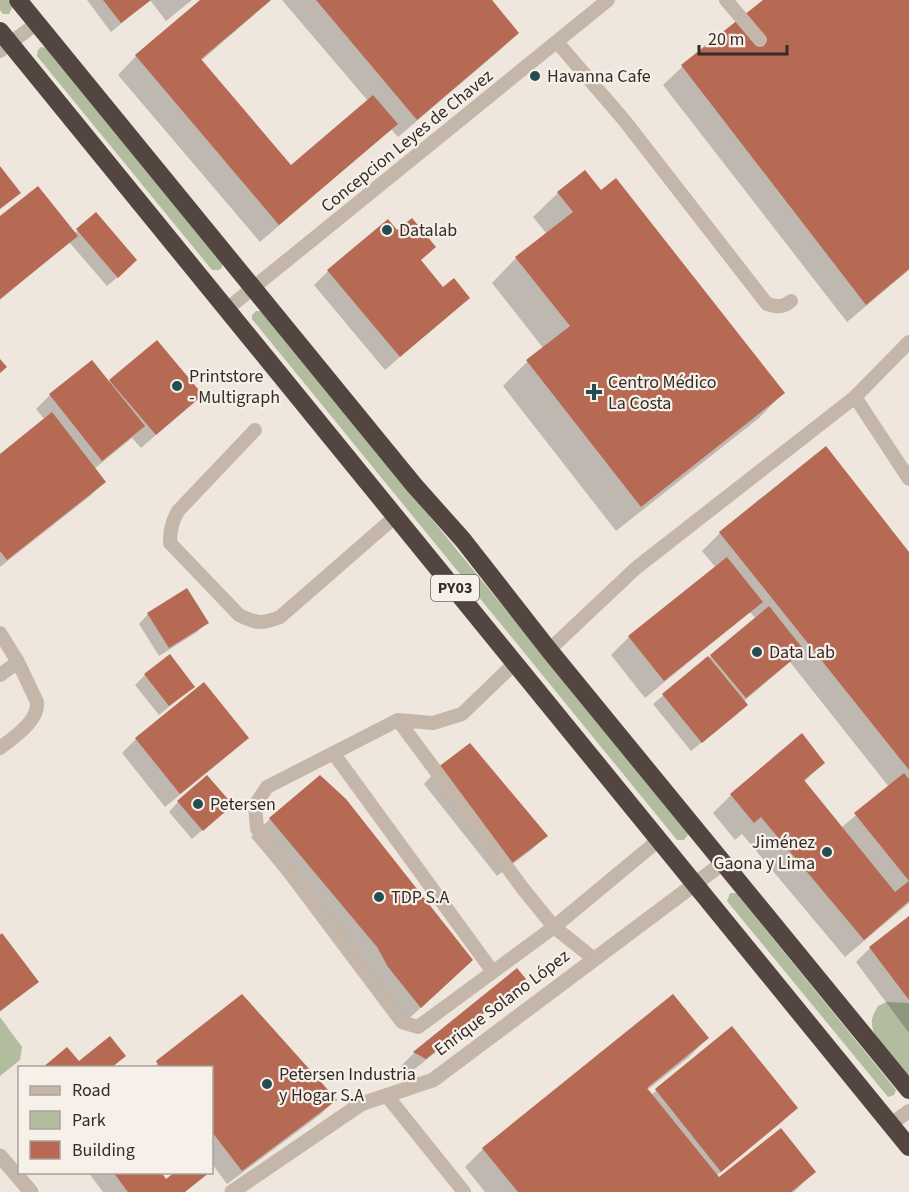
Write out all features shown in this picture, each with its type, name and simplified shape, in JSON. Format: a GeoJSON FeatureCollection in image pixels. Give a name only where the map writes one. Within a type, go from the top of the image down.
{"type":"FeatureCollection","features":[{"type":"Feature","properties":{"kind":"highway","name":"PY03"},"geometry":{"type":"LineString","coordinates":[[18,0],[414,485],[463,540],[549,650],[909,1090]]}},
{"type":"Feature","properties":{"kind":"highway","name":"PY03"},"geometry":{"type":"LineString","coordinates":[[3,42],[227,309],[909,1147]]}},
{"type":"Feature","properties":{"kind":"street","name":"Enrique Solano López"},"geometry":{"type":"LineString","coordinates":[[232,1192],[354,1108],[433,1080],[593,958],[723,863]]}},
{"type":"Feature","properties":{"kind":"street"},"geometry":{"type":"LineString","coordinates":[[0,1156],[31,1192]]}},
{"type":"Feature","properties":{"kind":"lane","name":"Concepcion Leyes de Chavez"},"geometry":{"type":"LineString","coordinates":[[227,309],[608,0]]}},
{"type":"Feature","properties":{"kind":"lane"},"geometry":{"type":"LineString","coordinates":[[726,0],[760,40]]}},
{"type":"Feature","properties":{"kind":"lane"},"geometry":{"type":"LineString","coordinates":[[3,42],[37,23]]}},
{"type":"Feature","properties":{"kind":"lane"},"geometry":{"type":"LineString","coordinates":[[557,42],[624,120],[767,304],[775,307],[785,306],[791,301]]}},
{"type":"Feature","properties":{"kind":"lane"},"geometry":{"type":"LineString","coordinates":[[549,650],[636,568],[855,397],[909,342]]}},
{"type":"Feature","properties":{"kind":"lane"},"geometry":{"type":"LineString","coordinates":[[855,397],[909,479]]}},
{"type":"Feature","properties":{"kind":"lane"},"geometry":{"type":"LineString","coordinates":[[255,430],[178,511],[172,521],[170,532],[170,543],[239,615],[264,623],[280,617],[396,516]]}},
{"type":"Feature","properties":{"kind":"lane"},"geometry":{"type":"LineString","coordinates":[[0,633],[18,662],[38,708],[36,715],[0,748]]}},
{"type":"Feature","properties":{"kind":"lane"},"geometry":{"type":"LineString","coordinates":[[0,675],[18,662]]}},
{"type":"Feature","properties":{"kind":"lane"},"geometry":{"type":"LineString","coordinates":[[516,662],[462,714],[433,723],[398,720],[267,787],[255,805],[257,829],[402,1023],[418,1027],[554,927],[660,839]]}},
{"type":"Feature","properties":{"kind":"lane"},"geometry":{"type":"LineString","coordinates":[[398,720],[554,927],[593,958]]}},
{"type":"Feature","properties":{"kind":"lane"},"geometry":{"type":"LineString","coordinates":[[334,754],[493,972]]}},
{"type":"Feature","properties":{"kind":"lane"},"geometry":{"type":"LineString","coordinates":[[387,1096],[465,1192]]}},
{"type":"Feature","properties":{"kind":"lane"},"geometry":{"type":"LineString","coordinates":[[891,1124],[909,1111]]}},
{"type":"Feature","properties":{"kind":"green space"},"geometry":{"type":"Polygon","coordinates":[[[0,0],[8,0],[13,6],[9,14],[3,14],[0,10],[0,0]]]}},
{"type":"Feature","properties":{"kind":"green space"},"geometry":{"type":"Polygon","coordinates":[[[41,47],[47,48],[222,262],[222,268],[212,270],[37,56],[41,47]]]}},
{"type":"Feature","properties":{"kind":"green space"},"geometry":{"type":"Polygon","coordinates":[[[256,311],[262,311],[687,832],[688,835],[684,840],[677,840],[252,319],[256,311]]]}},
{"type":"Feature","properties":{"kind":"green space"},"geometry":{"type":"Polygon","coordinates":[[[730,893],[736,893],[896,1090],[894,1095],[888,1097],[727,901],[730,893]]]}},
{"type":"Feature","properties":{"kind":"green space"},"geometry":{"type":"Polygon","coordinates":[[[887,1002],[909,1003],[909,1076],[887,1052],[873,1030],[872,1021],[878,1006],[887,1002]]]}},
{"type":"Feature","properties":{"kind":"green space"},"geometry":{"type":"Polygon","coordinates":[[[0,1017],[22,1047],[20,1060],[0,1076],[0,1017]]]}},
{"type":"Feature","properties":{"kind":"building"},"geometry":{"type":"Polygon","coordinates":[[[103,0],[151,0],[121,23],[103,0]]]}},
{"type":"Feature","properties":{"kind":"building"},"geometry":{"type":"Polygon","coordinates":[[[200,0],[271,0],[201,59],[291,165],[373,95],[398,124],[279,225],[135,55],[200,0]]]}},
{"type":"Feature","properties":{"kind":"building"},"geometry":{"type":"Polygon","coordinates":[[[316,0],[492,0],[519,33],[417,120],[316,0]]]}},
{"type":"Feature","properties":{"kind":"building"},"geometry":{"type":"Polygon","coordinates":[[[763,0],[909,0],[909,269],[866,305],[681,65],[763,0]]]}},
{"type":"Feature","properties":{"kind":"building"},"geometry":{"type":"Polygon","coordinates":[[[0,166],[21,193],[0,209],[0,166]]]}},
{"type":"Feature","properties":{"kind":"building"},"geometry":{"type":"Polygon","coordinates":[[[585,170],[601,190],[616,178],[785,393],[641,507],[526,360],[570,326],[515,257],[573,212],[557,192],[585,170]]]}},
{"type":"Feature","properties":{"kind":"building"},"geometry":{"type":"Polygon","coordinates":[[[38,186],[78,236],[0,299],[0,216],[38,186]]]}},
{"type":"Feature","properties":{"kind":"building"},"geometry":{"type":"Polygon","coordinates":[[[96,212],[137,260],[118,278],[76,229],[96,212]]]}},
{"type":"Feature","properties":{"kind":"building"},"geometry":{"type":"Polygon","coordinates":[[[412,218],[436,247],[421,260],[443,287],[454,278],[470,298],[400,357],[327,270],[388,219],[397,230],[412,218]]]}},
{"type":"Feature","properties":{"kind":"building"},"geometry":{"type":"Polygon","coordinates":[[[157,340],[203,395],[156,435],[109,380],[157,340]]]}},
{"type":"Feature","properties":{"kind":"building"},"geometry":{"type":"Polygon","coordinates":[[[0,359],[7,367],[0,373],[0,359]]]}},
{"type":"Feature","properties":{"kind":"building"},"geometry":{"type":"Polygon","coordinates":[[[92,360],[145,426],[102,461],[49,394],[92,360]]]}},
{"type":"Feature","properties":{"kind":"building"},"geometry":{"type":"Polygon","coordinates":[[[52,412],[106,482],[7,560],[0,551],[0,454],[52,412]]]}},
{"type":"Feature","properties":{"kind":"building"},"geometry":{"type":"Polygon","coordinates":[[[826,446],[909,552],[909,770],[719,532],[826,446]]]}},
{"type":"Feature","properties":{"kind":"building"},"geometry":{"type":"Polygon","coordinates":[[[727,557],[763,602],[664,681],[628,636],[727,557]]]}},
{"type":"Feature","properties":{"kind":"building"},"geometry":{"type":"Polygon","coordinates":[[[187,588],[209,623],[169,648],[147,613],[187,588]]]}},
{"type":"Feature","properties":{"kind":"building","name":"Data Lab"},"geometry":{"type":"Polygon","coordinates":[[[769,606],[804,650],[746,698],[710,655],[769,606]]]}},
{"type":"Feature","properties":{"kind":"building"},"geometry":{"type":"Polygon","coordinates":[[[170,654],[195,687],[169,706],[144,674],[170,654]]]}},
{"type":"Feature","properties":{"kind":"building"},"geometry":{"type":"Polygon","coordinates":[[[708,656],[748,705],[702,743],[662,694],[708,656]]]}},
{"type":"Feature","properties":{"kind":"building"},"geometry":{"type":"Polygon","coordinates":[[[204,682],[249,738],[180,794],[135,738],[204,682]]]}},
{"type":"Feature","properties":{"kind":"building","name":"Jiménez Gaona y Lima"},"geometry":{"type":"Polygon","coordinates":[[[802,733],[825,763],[804,780],[895,892],[909,881],[909,901],[864,940],[761,817],[754,823],[730,794],[802,733]]]}},
{"type":"Feature","properties":{"kind":"building"},"geometry":{"type":"Polygon","coordinates":[[[470,743],[548,836],[512,863],[437,768],[470,743]]]}},
{"type":"Feature","properties":{"kind":"building"},"geometry":{"type":"Polygon","coordinates":[[[904,773],[909,779],[909,881],[854,813],[904,773]]]}},
{"type":"Feature","properties":{"kind":"building"},"geometry":{"type":"Polygon","coordinates":[[[207,775],[233,805],[203,831],[177,801],[207,775]]]}},
{"type":"Feature","properties":{"kind":"building","name":"TDP S.A"},"geometry":{"type":"Polygon","coordinates":[[[320,775],[346,799],[473,960],[421,1008],[388,967],[377,947],[269,818],[320,775]]]}},
{"type":"Feature","properties":{"kind":"building"},"geometry":{"type":"Polygon","coordinates":[[[909,916],[909,1000],[869,947],[909,916]]]}},
{"type":"Feature","properties":{"kind":"building"},"geometry":{"type":"Polygon","coordinates":[[[2,933],[39,982],[0,1011],[0,935],[2,933]]]}},
{"type":"Feature","properties":{"kind":"building"},"geometry":{"type":"Polygon","coordinates":[[[517,968],[526,979],[426,1059],[413,1052],[517,968]]]}},
{"type":"Feature","properties":{"kind":"building","name":"Petersen Industria y Hogar S.A"},"geometry":{"type":"Polygon","coordinates":[[[242,994],[337,1100],[242,1171],[213,1133],[213,1066],[159,1066],[156,1061],[242,994]]]}},
{"type":"Feature","properties":{"kind":"building"},"geometry":{"type":"Polygon","coordinates":[[[673,994],[709,1038],[647,1088],[719,1177],[781,1128],[816,1172],[791,1192],[518,1192],[482,1148],[673,994]]]}},
{"type":"Feature","properties":{"kind":"building"},"geometry":{"type":"Polygon","coordinates":[[[732,1026],[798,1108],[721,1172],[655,1089],[732,1026]]]}},
{"type":"Feature","properties":{"kind":"building"},"geometry":{"type":"Polygon","coordinates":[[[110,1036],[126,1056],[114,1066],[44,1066],[67,1047],[79,1061],[110,1036]]]}},
{"type":"Feature","properties":{"kind":"building"},"geometry":{"type":"Polygon","coordinates":[[[114,1174],[162,1174],[166,1179],[172,1174],[208,1174],[185,1192],[128,1192],[114,1174]]]}},
{"type":"Feature","properties":{"kind":"place","name":"Havanna Cafe"},"geometry":{"type":"Point","coordinates":[535,76]}},
{"type":"Feature","properties":{"kind":"place","name":"Datalab"},"geometry":{"type":"Point","coordinates":[387,230]}},
{"type":"Feature","properties":{"kind":"place","name":"Printstore - Multigraph"},"geometry":{"type":"Point","coordinates":[177,386]}},
{"type":"Feature","properties":{"kind":"place","name":"Centro Médico La Costa"},"geometry":{"type":"Point","coordinates":[594,392]}},
{"type":"Feature","properties":{"kind":"place","name":"Data Lab"},"geometry":{"type":"Point","coordinates":[757,652]}},
{"type":"Feature","properties":{"kind":"place","name":"Petersen"},"geometry":{"type":"Point","coordinates":[198,804]}},
{"type":"Feature","properties":{"kind":"place","name":"Jiménez Gaona y Lima"},"geometry":{"type":"Point","coordinates":[827,852]}},
{"type":"Feature","properties":{"kind":"place","name":"TDP S.A"},"geometry":{"type":"Point","coordinates":[379,897]}},
{"type":"Feature","properties":{"kind":"place","name":"Petersen Industria y Hogar S.A"},"geometry":{"type":"Point","coordinates":[267,1084]}}]}
